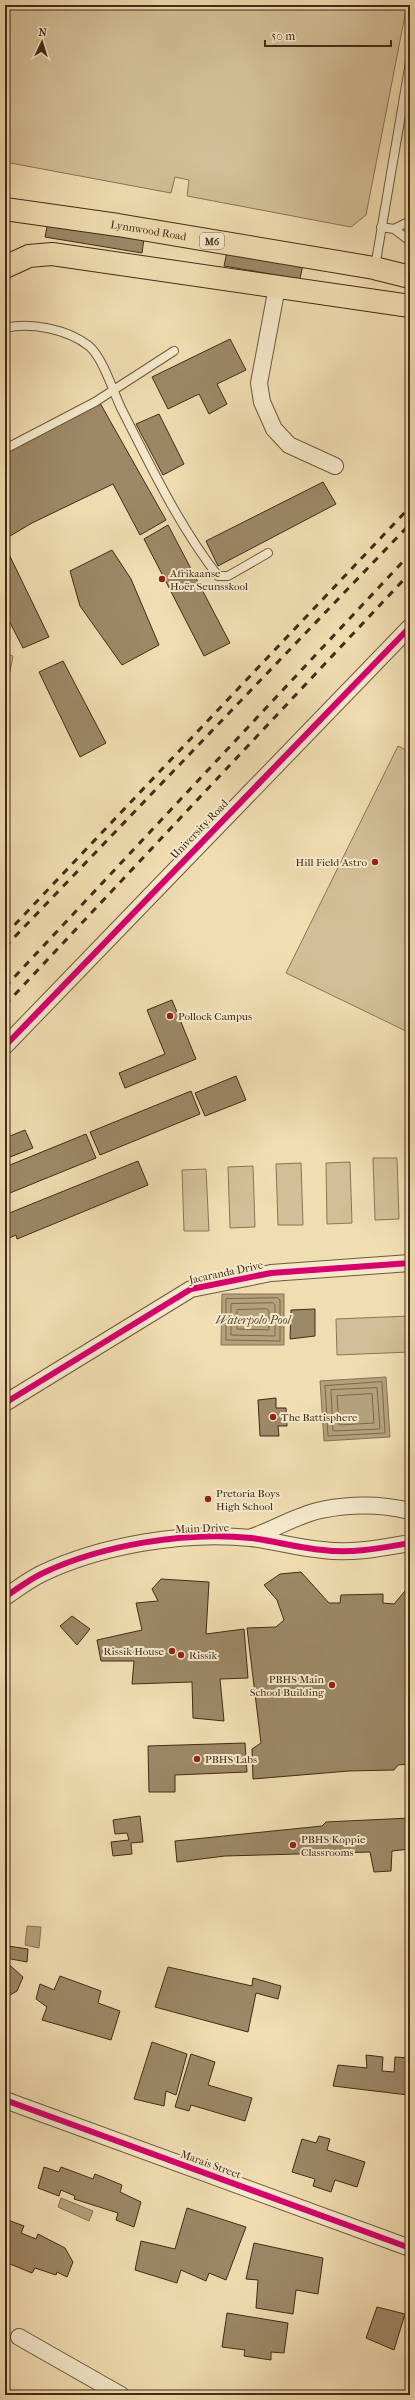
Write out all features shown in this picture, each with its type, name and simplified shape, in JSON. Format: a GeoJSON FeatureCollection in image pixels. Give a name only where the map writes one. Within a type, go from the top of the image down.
{"type":"FeatureCollection","features":[{"type":"Feature","properties":{"kind":"main road","name":"Lynnwood Road"},"geometry":{"type":"LineString","coordinates":[[8,209],[374,268],[410,277]]}},
{"type":"Feature","properties":{"kind":"main road"},"geometry":{"type":"LineString","coordinates":[[25,255],[276,287],[410,306]]}},
{"type":"Feature","properties":{"kind":"street"},"geometry":{"type":"LineString","coordinates":[[276,287],[259,383],[262,402],[274,429],[289,445],[335,466]]}},
{"type":"Feature","properties":{"kind":"street","name":"University Road"},"geometry":{"type":"LineString","coordinates":[[5,1046],[410,627]]}},
{"type":"Feature","properties":{"kind":"street","name":"Jacaranda Drive"},"geometry":{"type":"LineString","coordinates":[[5,1403],[191,1289],[271,1273],[410,1263]]}},
{"type":"Feature","properties":{"kind":"street","name":"Main Drive"},"geometry":{"type":"LineString","coordinates":[[250,1538],[320,1510],[365,1505],[391,1506],[410,1511]]}},
{"type":"Feature","properties":{"kind":"street","name":"Main Drive"},"geometry":{"type":"LineString","coordinates":[[5,1597],[41,1574],[68,1562],[111,1549],[175,1538],[250,1538],[324,1551],[359,1551],[410,1543]]}},
{"type":"Feature","properties":{"kind":"street","name":"Marais Street"},"geometry":{"type":"LineString","coordinates":[[5,2100],[410,2248]]}},
{"type":"Feature","properties":{"kind":"street"},"geometry":{"type":"LineString","coordinates":[[19,2337],[121,2395]]}},
{"type":"Feature","properties":{"kind":"lane"},"geometry":{"type":"LineString","coordinates":[[374,268],[410,62]]}},
{"type":"Feature","properties":{"kind":"lane"},"geometry":{"type":"LineString","coordinates":[[394,229],[410,221]]}},
{"type":"Feature","properties":{"kind":"lane"},"geometry":{"type":"LineString","coordinates":[[381,227],[394,229],[410,241]]}},
{"type":"Feature","properties":{"kind":"lane"},"geometry":{"type":"LineString","coordinates":[[5,328],[40,327],[73,338],[89,346],[98,356],[112,390],[179,515],[203,557],[218,576],[228,576],[268,553]]}},
{"type":"Feature","properties":{"kind":"lane"},"geometry":{"type":"LineString","coordinates":[[5,449],[95,402],[174,351]]}},
{"type":"Feature","properties":{"kind":"shaded area"},"geometry":{"type":"Polygon","coordinates":[[[5,5],[407,5],[366,215],[351,227],[187,196],[189,180],[175,177],[171,193],[5,162],[5,5]]]}},
{"type":"Feature","properties":{"kind":"shaded area"},"geometry":{"type":"Polygon","coordinates":[[[5,654],[13,656],[5,697],[5,654]]]}},
{"type":"Feature","properties":{"kind":"shaded area","name":"Hill Field Astro"},"geometry":{"type":"Polygon","coordinates":[[[398,746],[410,752],[410,1033],[286,973],[398,746]]]}},
{"type":"Feature","properties":{"kind":"shaded area"},"geometry":{"type":"Polygon","coordinates":[[[373,1158],[397,1158],[399,1219],[375,1220],[373,1158]]]}},
{"type":"Feature","properties":{"kind":"shaded area"},"geometry":{"type":"Polygon","coordinates":[[[350,1162],[352,1223],[327,1224],[326,1163],[350,1162]]]}},
{"type":"Feature","properties":{"kind":"shaded area"},"geometry":{"type":"Polygon","coordinates":[[[301,1163],[303,1225],[278,1225],[276,1164],[301,1163]]]}},
{"type":"Feature","properties":{"kind":"shaded area"},"geometry":{"type":"Polygon","coordinates":[[[253,1166],[255,1227],[230,1228],[228,1167],[253,1166]]]}},
{"type":"Feature","properties":{"kind":"shaded area"},"geometry":{"type":"Polygon","coordinates":[[[206,1169],[209,1231],[184,1231],[182,1170],[206,1169]]]}},
{"type":"Feature","properties":{"kind":"shaded area"},"geometry":{"type":"Polygon","coordinates":[[[410,1316],[410,1352],[337,1355],[336,1319],[410,1316]]]}},
{"type":"Feature","properties":{"kind":"water","name":"Waterpolo Pool"},"geometry":{"type":"Polygon","coordinates":[[[222,1294],[284,1294],[284,1345],[221,1345],[222,1294]]]}},
{"type":"Feature","properties":{"kind":"water"},"geometry":{"type":"Polygon","coordinates":[[[386,1377],[390,1437],[324,1441],[320,1381],[386,1377]]]}},
{"type":"Feature","properties":{"kind":"water"},"geometry":{"type":"Polygon","coordinates":[[[27,1926],[41,1927],[39,1948],[25,1945],[27,1926]]]}},
{"type":"Feature","properties":{"kind":"water"},"geometry":{"type":"Polygon","coordinates":[[[61,2198],[93,2211],[89,2221],[58,2207],[61,2198]]]}},
{"type":"Feature","properties":{"kind":"building"},"geometry":{"type":"Polygon","coordinates":[[[48,222],[144,239],[142,253],[45,237],[48,222]]]}},
{"type":"Feature","properties":{"kind":"building"},"geometry":{"type":"Polygon","coordinates":[[[227,252],[303,264],[300,279],[224,266],[227,252]]]}},
{"type":"Feature","properties":{"kind":"building"},"geometry":{"type":"Polygon","coordinates":[[[230,339],[246,370],[217,384],[227,404],[209,414],[199,394],[168,409],[152,377],[230,339]]]}},
{"type":"Feature","properties":{"kind":"building"},"geometry":{"type":"Polygon","coordinates":[[[100,403],[166,520],[140,535],[113,484],[32,523],[5,539],[5,452],[100,403]]]}},
{"type":"Feature","properties":{"kind":"building"},"geometry":{"type":"Polygon","coordinates":[[[159,414],[184,464],[163,475],[136,424],[159,414]]]}},
{"type":"Feature","properties":{"kind":"building"},"geometry":{"type":"Polygon","coordinates":[[[323,482],[336,504],[218,566],[206,541],[323,482]]]}},
{"type":"Feature","properties":{"kind":"building"},"geometry":{"type":"Polygon","coordinates":[[[168,525],[230,643],[204,656],[144,539],[168,525]]]}},
{"type":"Feature","properties":{"kind":"building"},"geometry":{"type":"Polygon","coordinates":[[[5,546],[49,637],[23,648],[5,613],[5,546]]]}},
{"type":"Feature","properties":{"kind":"building"},"geometry":{"type":"Polygon","coordinates":[[[112,550],[131,579],[159,645],[122,665],[80,606],[70,571],[112,550]]]}},
{"type":"Feature","properties":{"kind":"building"},"geometry":{"type":"Polygon","coordinates":[[[63,661],[106,743],[80,757],[39,672],[63,661]]]}},
{"type":"Feature","properties":{"kind":"building"},"geometry":{"type":"Polygon","coordinates":[[[172,1000],[196,1059],[125,1088],[119,1073],[165,1054],[147,1010],[172,1000]]]}},
{"type":"Feature","properties":{"kind":"building"},"geometry":{"type":"Polygon","coordinates":[[[236,1076],[246,1100],[205,1116],[195,1093],[236,1076]]]}},
{"type":"Feature","properties":{"kind":"building"},"geometry":{"type":"Polygon","coordinates":[[[191,1091],[200,1114],[100,1155],[90,1132],[191,1091]]]}},
{"type":"Feature","properties":{"kind":"building"},"geometry":{"type":"Polygon","coordinates":[[[25,1130],[33,1148],[5,1159],[5,1138],[25,1130]]]}},
{"type":"Feature","properties":{"kind":"building"},"geometry":{"type":"Polygon","coordinates":[[[86,1134],[96,1158],[5,1195],[5,1167],[86,1134]]]}},
{"type":"Feature","properties":{"kind":"building"},"geometry":{"type":"Polygon","coordinates":[[[138,1161],[148,1185],[17,1239],[16,1235],[5,1240],[5,1220],[9,1219],[7,1214],[138,1161]]]}},
{"type":"Feature","properties":{"kind":"building"},"geometry":{"type":"Polygon","coordinates":[[[315,1309],[315,1336],[290,1339],[291,1310],[315,1309]]]}},
{"type":"Feature","properties":{"kind":"building","name":"The Battisphere"},"geometry":{"type":"Polygon","coordinates":[[[276,1398],[276,1408],[286,1408],[287,1426],[278,1426],[279,1436],[260,1436],[258,1400],[276,1398]]]}},
{"type":"Feature","properties":{"kind":"building","name":"PBHS Main School Building"},"geometry":{"type":"Polygon","coordinates":[[[301,1572],[329,1603],[340,1603],[341,1595],[383,1594],[383,1603],[394,1604],[410,1585],[410,1764],[398,1765],[394,1770],[349,1771],[253,1779],[252,1749],[261,1743],[247,1628],[276,1627],[284,1620],[277,1600],[264,1585],[280,1574],[301,1572]]]}},
{"type":"Feature","properties":{"kind":"building","name":"Rissik House"},"geometry":{"type":"Polygon","coordinates":[[[161,1579],[209,1582],[206,1634],[244,1629],[248,1678],[220,1679],[224,1721],[193,1718],[192,1682],[132,1684],[134,1661],[101,1661],[97,1640],[142,1630],[136,1603],[158,1601],[152,1589],[161,1579]]]}},
{"type":"Feature","properties":{"kind":"building"},"geometry":{"type":"Polygon","coordinates":[[[72,1616],[90,1629],[77,1645],[60,1626],[72,1616]]]}},
{"type":"Feature","properties":{"kind":"building","name":"PBHS Labs"},"geometry":{"type":"Polygon","coordinates":[[[245,1743],[247,1772],[175,1775],[175,1792],[149,1792],[148,1746],[245,1743]]]}},
{"type":"Feature","properties":{"kind":"building"},"geometry":{"type":"Polygon","coordinates":[[[140,1816],[143,1842],[131,1843],[132,1854],[113,1856],[111,1842],[129,1840],[127,1833],[115,1834],[113,1820],[140,1816]]]}},
{"type":"Feature","properties":{"kind":"building","name":"PBHS Koppie Classrooms"},"geometry":{"type":"Polygon","coordinates":[[[410,1818],[410,1849],[392,1851],[391,1871],[374,1872],[370,1852],[225,1856],[177,1862],[175,1841],[322,1826],[326,1822],[410,1818]]]}},
{"type":"Feature","properties":{"kind":"building"},"geometry":{"type":"Polygon","coordinates":[[[8,1946],[28,1949],[27,1962],[6,1958],[8,1946]]]}},
{"type":"Feature","properties":{"kind":"building"},"geometry":{"type":"Polygon","coordinates":[[[5,1961],[23,1977],[17,1991],[5,1998],[5,1961]]]}},
{"type":"Feature","properties":{"kind":"building"},"geometry":{"type":"Polygon","coordinates":[[[168,1967],[252,1986],[253,1978],[281,1986],[278,1999],[256,1993],[248,2032],[155,2007],[168,1967]]]}},
{"type":"Feature","properties":{"kind":"building"},"geometry":{"type":"Polygon","coordinates":[[[60,1976],[101,1991],[98,2003],[120,2011],[111,2040],[42,2020],[47,2007],[36,1999],[40,1984],[54,1990],[60,1976]]]}},
{"type":"Feature","properties":{"kind":"building"},"geometry":{"type":"Polygon","coordinates":[[[152,2042],[187,2054],[176,2095],[166,2091],[164,2106],[134,2099],[152,2042]]]}},
{"type":"Feature","properties":{"kind":"building"},"geometry":{"type":"Polygon","coordinates":[[[191,2054],[215,2062],[208,2085],[252,2098],[245,2121],[191,2105],[189,2111],[175,2107],[191,2054]]]}},
{"type":"Feature","properties":{"kind":"building"},"geometry":{"type":"Polygon","coordinates":[[[366,2055],[383,2057],[382,2071],[394,2072],[395,2057],[410,2058],[408,2095],[333,2086],[338,2065],[367,2068],[366,2055]]]}},
{"type":"Feature","properties":{"kind":"building"},"geometry":{"type":"Polygon","coordinates":[[[319,2136],[330,2139],[327,2150],[365,2162],[357,2187],[335,2180],[331,2192],[313,2186],[315,2179],[292,2172],[302,2139],[316,2143],[319,2136]]]}},
{"type":"Feature","properties":{"kind":"building"},"geometry":{"type":"Polygon","coordinates":[[[44,2167],[59,2172],[61,2167],[93,2179],[95,2174],[122,2185],[120,2192],[141,2202],[134,2227],[116,2220],[118,2213],[74,2199],[75,2196],[61,2190],[59,2196],[38,2188],[44,2167]]]}},
{"type":"Feature","properties":{"kind":"building"},"geometry":{"type":"Polygon","coordinates":[[[187,2208],[246,2227],[226,2280],[209,2273],[206,2281],[181,2270],[177,2283],[135,2270],[141,2241],[175,2249],[187,2208]]]}},
{"type":"Feature","properties":{"kind":"building"},"geometry":{"type":"Polygon","coordinates":[[[5,2219],[24,2226],[21,2233],[36,2239],[38,2234],[65,2248],[73,2262],[67,2277],[57,2272],[56,2275],[35,2268],[32,2273],[10,2264],[8,2270],[5,2269],[5,2219]]]}},
{"type":"Feature","properties":{"kind":"building"},"geometry":{"type":"Polygon","coordinates":[[[254,2243],[323,2258],[318,2294],[296,2290],[293,2314],[256,2308],[258,2280],[246,2279],[254,2243]]]}},
{"type":"Feature","properties":{"kind":"building"},"geometry":{"type":"Polygon","coordinates":[[[377,2307],[405,2314],[394,2350],[366,2338],[377,2307]]]}},
{"type":"Feature","properties":{"kind":"building"},"geometry":{"type":"Polygon","coordinates":[[[227,2313],[288,2323],[284,2353],[271,2352],[271,2360],[244,2356],[245,2350],[222,2347],[227,2313]]]}},
{"type":"Feature","properties":{"kind":"railway"},"geometry":{"type":"LineString","coordinates":[[5,935],[410,507]]}},
{"type":"Feature","properties":{"kind":"railway"},"geometry":{"type":"LineString","coordinates":[[5,947],[410,524]]}},
{"type":"Feature","properties":{"kind":"railway"},"geometry":{"type":"LineString","coordinates":[[5,987],[410,554]]}},
{"type":"Feature","properties":{"kind":"railway"},"geometry":{"type":"LineString","coordinates":[[5,1005],[410,573]]}},
{"type":"Feature","properties":{"kind":"cycle path"},"geometry":{"type":"LineString","coordinates":[[5,1046],[410,627]]}},
{"type":"Feature","properties":{"kind":"cycle path"},"geometry":{"type":"LineString","coordinates":[[5,1403],[191,1289],[271,1273],[410,1263]]}},
{"type":"Feature","properties":{"kind":"cycle path"},"geometry":{"type":"LineString","coordinates":[[5,1597],[38,1575],[66,1563],[91,1555],[145,1542],[226,1536],[251,1538],[334,1551],[366,1550],[410,1543]]}},
{"type":"Feature","properties":{"kind":"cycle path"},"geometry":{"type":"LineString","coordinates":[[5,2100],[410,2248]]}},
{"type":"Feature","properties":{"kind":"place","name":"Afrikaanse Hoër Seunsskool"},"geometry":{"type":"Point","coordinates":[162,579]}},
{"type":"Feature","properties":{"kind":"place","name":"Hill Field Astro"},"geometry":{"type":"Point","coordinates":[375,862]}},
{"type":"Feature","properties":{"kind":"place","name":"Pollock Campus"},"geometry":{"type":"Point","coordinates":[170,1016]}},
{"type":"Feature","properties":{"kind":"place","name":"The Battisphere"},"geometry":{"type":"Point","coordinates":[273,1417]}},
{"type":"Feature","properties":{"kind":"place","name":"Pretoria Boys High School"},"geometry":{"type":"Point","coordinates":[208,1499]}},
{"type":"Feature","properties":{"kind":"place","name":"Rissik House"},"geometry":{"type":"Point","coordinates":[172,1651]}},
{"type":"Feature","properties":{"kind":"place","name":"Rissik"},"geometry":{"type":"Point","coordinates":[181,1655]}},
{"type":"Feature","properties":{"kind":"place","name":"PBHS Main School Building"},"geometry":{"type":"Point","coordinates":[332,1685]}},
{"type":"Feature","properties":{"kind":"place","name":"PBHS Labs"},"geometry":{"type":"Point","coordinates":[197,1759]}},
{"type":"Feature","properties":{"kind":"place","name":"PBHS Koppie Classrooms"},"geometry":{"type":"Point","coordinates":[293,1845]}}]}
